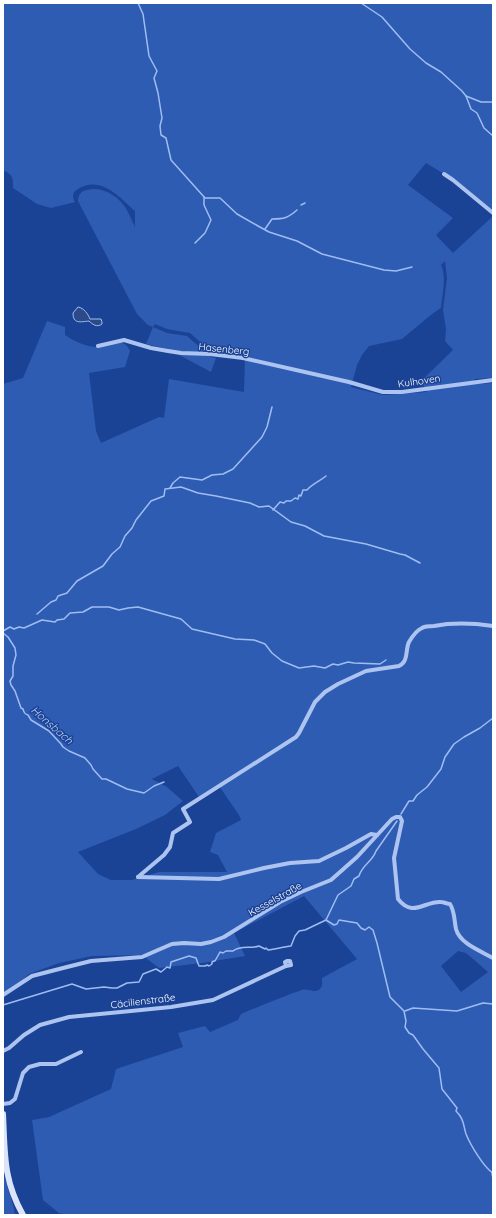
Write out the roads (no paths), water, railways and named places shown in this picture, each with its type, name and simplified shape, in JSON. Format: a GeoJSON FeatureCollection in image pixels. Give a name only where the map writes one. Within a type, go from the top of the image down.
{"type":"FeatureCollection","features":[{"type":"Feature","properties":{"kind":"street"},"geometry":{"type":"LineString","coordinates":[[444,174],[493,213]]}},
{"type":"Feature","properties":{"kind":"street","name":"Hasenberg"},"geometry":{"type":"LineString","coordinates":[[98,346],[124,340],[151,348],[168,351],[210,354],[256,361],[349,382]]}},
{"type":"Feature","properties":{"kind":"street","name":"Kulhoven"},"geometry":{"type":"LineString","coordinates":[[349,382],[383,392],[392,393],[493,380]]}},
{"type":"Feature","properties":{"kind":"street"},"geometry":{"type":"LineString","coordinates":[[377,835],[371,834],[319,861],[290,863],[218,879],[138,877],[167,851],[170,847],[174,833],[190,822],[183,809],[296,737],[315,702],[325,692],[366,671],[402,664],[407,655],[410,641],[422,628],[444,624],[465,623],[493,626]]}},
{"type":"Feature","properties":{"kind":"street","name":"Kesselstraße"},"geometry":{"type":"LineString","coordinates":[[3,995],[32,976],[66,967],[91,961],[142,958],[158,950],[178,943],[184,942],[201,944],[211,942],[224,936],[280,902],[331,880],[357,857],[392,819],[396,817],[400,818],[402,821],[394,858],[398,899],[405,906],[412,908],[441,902],[450,904],[453,910],[457,931],[465,942],[493,958]]}},
{"type":"Feature","properties":{"kind":"street","name":"Cäcilienstraße"},"geometry":{"type":"LineString","coordinates":[[3,1051],[40,1025],[69,1017],[171,1007],[213,1000],[286,966]]}},
{"type":"Feature","properties":{"kind":"street"},"geometry":{"type":"LineString","coordinates":[[3,1104],[10,1103],[15,1099],[23,1073],[29,1067],[40,1064],[56,1064],[80,1052]]}},
{"type":"Feature","properties":{"kind":"street"},"geometry":{"type":"LineString","coordinates":[[3,1114],[4,1154],[8,1178],[13,1195],[23,1215]]}},
{"type":"Feature","properties":{"kind":"waterway"},"geometry":{"type":"LineString","coordinates":[[138,3],[143,14],[149,56],[157,71],[154,78],[162,118],[160,126],[161,135],[166,138],[171,160],[205,198],[220,198],[237,214],[258,226],[269,232],[297,241],[322,254],[384,270],[396,271],[412,267]]}},
{"type":"Feature","properties":{"kind":"waterway"},"geometry":{"type":"LineString","coordinates":[[361,3],[382,17],[410,49],[426,63],[441,72],[466,96],[481,102],[493,102]]}},
{"type":"Feature","properties":{"kind":"waterway"},"geometry":{"type":"LineString","coordinates":[[466,96],[471,109],[477,113],[484,128],[493,136]]}},
{"type":"Feature","properties":{"kind":"waterway"},"geometry":{"type":"LineString","coordinates":[[195,243],[205,233],[211,220],[204,205],[204,197]]}},
{"type":"Feature","properties":{"kind":"waterway"},"geometry":{"type":"LineString","coordinates":[[301,205],[305,203]]}},
{"type":"Feature","properties":{"kind":"waterway"},"geometry":{"type":"LineString","coordinates":[[265,229],[272,219],[286,218],[297,210]]}},
{"type":"Feature","properties":{"kind":"waterway"},"geometry":{"type":"LineString","coordinates":[[170,488],[180,477],[202,480],[212,475],[223,474],[233,469],[262,437],[267,427],[272,407]]}},
{"type":"Feature","properties":{"kind":"waterway"},"geometry":{"type":"LineString","coordinates":[[273,510],[280,502],[284,503],[295,498],[298,499],[303,490],[307,490],[326,476]]}},
{"type":"Feature","properties":{"kind":"waterway"},"geometry":{"type":"LineString","coordinates":[[37,614],[51,602],[56,600],[58,596],[67,593],[77,581],[103,566],[112,554],[120,547],[125,536],[151,501],[164,496],[165,489],[181,487],[198,493],[250,503],[259,507],[269,506],[291,522],[305,526],[324,536],[366,544],[405,555],[420,563]]}},
{"type":"Feature","properties":{"kind":"waterway"},"geometry":{"type":"LineString","coordinates":[[3,631],[10,627],[14,629],[19,627],[24,628],[42,620],[55,622],[57,620],[64,619],[70,613],[83,612],[92,607],[109,607],[119,610],[138,607],[181,619],[192,629],[235,639],[254,640],[265,644],[272,653],[282,661],[299,668],[314,666],[325,668],[333,664],[338,665],[348,662],[380,664],[386,660]]}},
{"type":"Feature","properties":{"kind":"waterway","name":"Honsbach"},"geometry":{"type":"LineString","coordinates":[[3,633],[8,637],[15,648],[16,655],[13,666],[13,676],[10,681],[11,685],[15,691],[21,708],[31,720],[49,731],[63,747],[85,758],[102,779],[106,779],[127,789],[144,793],[154,786],[164,782]]}},
{"type":"Feature","properties":{"kind":"waterway"},"geometry":{"type":"LineString","coordinates":[[401,814],[409,801],[413,801],[417,795],[427,787],[441,769],[445,757],[454,744],[493,718]]}},
{"type":"Feature","properties":{"kind":"waterway"},"geometry":{"type":"LineString","coordinates":[[326,920],[338,895],[351,886],[354,879],[359,876],[362,869],[375,854],[397,821]]}},
{"type":"Feature","properties":{"kind":"waterway"},"geometry":{"type":"LineString","coordinates":[[3,1005],[72,984],[86,989],[104,987],[117,988],[127,983],[139,982],[143,974],[156,969],[161,972],[167,967],[170,968],[171,962],[189,956],[196,958],[199,966],[209,966],[215,961],[220,952],[223,953],[239,948],[259,946],[268,950],[291,946],[299,931],[305,930],[326,920],[334,925],[337,924],[339,920],[357,923],[365,930],[369,927],[373,930],[377,943],[390,997],[404,1011],[406,1021],[405,1027],[439,1068],[442,1089],[457,1108],[456,1111],[462,1119],[466,1134],[474,1149],[489,1170],[493,1173]]}},
{"type":"Feature","properties":{"kind":"waterway"},"geometry":{"type":"LineString","coordinates":[[405,1011],[413,1008],[457,1011],[483,1003],[493,1004]]}},
{"type":"Feature","properties":{"kind":"waterway"},"geometry":{"type":"LineString","coordinates":[[492,1173],[493,1179]]}}]}
